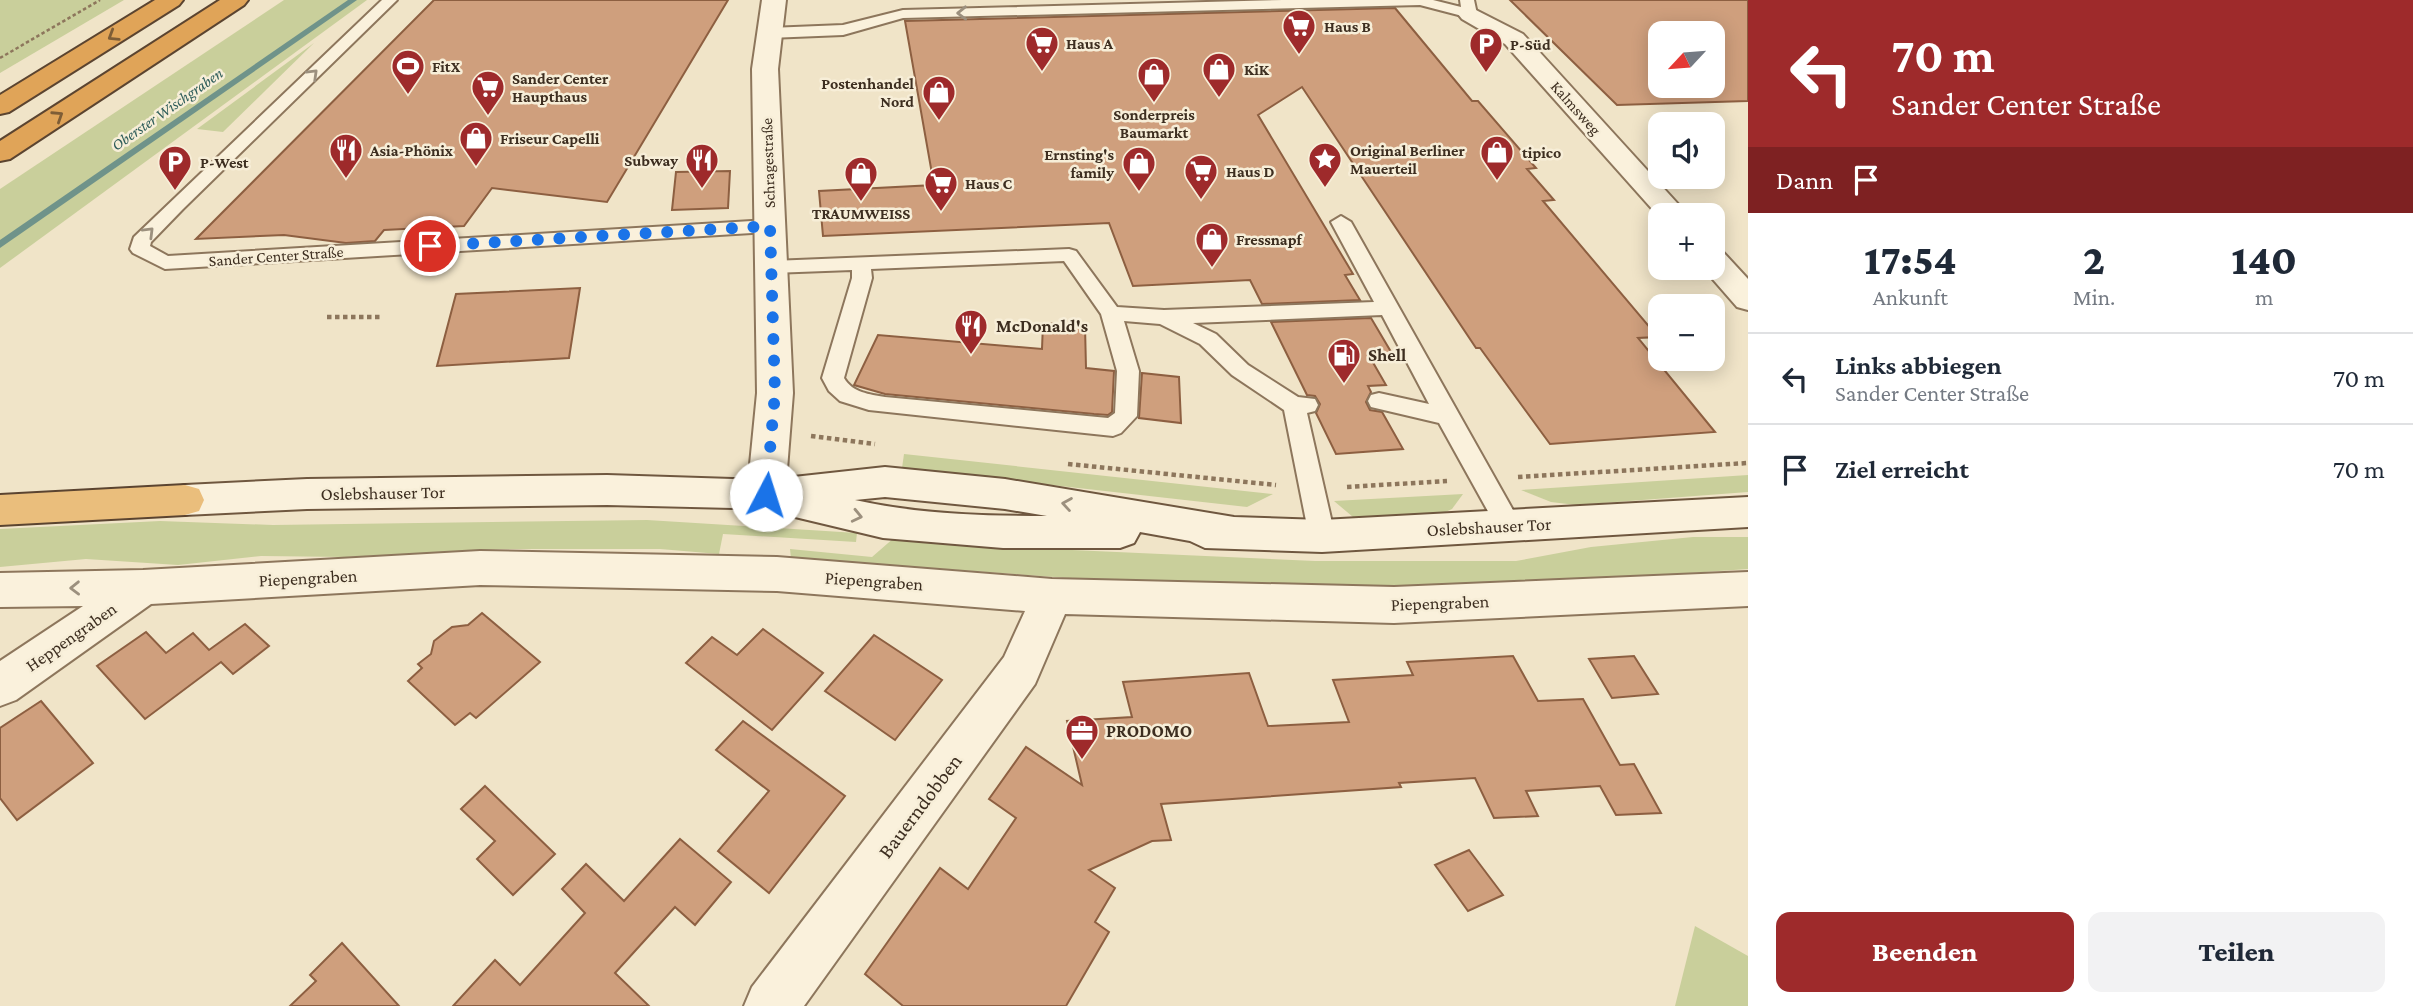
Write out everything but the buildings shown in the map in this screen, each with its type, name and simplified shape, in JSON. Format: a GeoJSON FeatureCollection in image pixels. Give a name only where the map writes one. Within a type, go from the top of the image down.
{"type":"FeatureCollection","features":[{"type":"Feature","properties":{"kind":"highway"},"geometry":{"type":"LineString","coordinates":[[0,106],[171,0]]}},
{"type":"Feature","properties":{"kind":"highway"},"geometry":{"type":"LineString","coordinates":[[0,153],[236,0]]}},
{"type":"Feature","properties":{"kind":"highway","name":"Oslebshauser Tor"},"geometry":{"type":"LineString","coordinates":[[0,510],[186,500]]}},
{"type":"Feature","properties":{"kind":"street","name":"Schragestraße"},"geometry":{"type":"LineString","coordinates":[[766,495],[775,393],[765,68],[774,0]]}},
{"type":"Feature","properties":{"kind":"street","name":"Kalmsweg"},"geometry":{"type":"LineString","coordinates":[[1468,7],[1514,39],[1662,203]]}},
{"type":"Feature","properties":{"kind":"street"},"geometry":{"type":"LineString","coordinates":[[1725,273],[1748,299]]}},
{"type":"Feature","properties":{"kind":"street","name":"Oslebshauser Tor"},"geometry":{"type":"LineString","coordinates":[[186,500],[307,494],[607,490],[766,495],[883,522],[1003,532],[1231,531],[1322,536],[1748,512]]}},
{"type":"Feature","properties":{"kind":"street","name":"Piepengraben"},"geometry":{"type":"LineString","coordinates":[[0,590],[143,587],[480,568],[777,574],[1052,596],[1394,606],[1748,589]]}},
{"type":"Feature","properties":{"kind":"street","name":"Heppengraben"},"geometry":{"type":"LineString","coordinates":[[0,686],[143,587]]}},
{"type":"Feature","properties":{"kind":"street","name":"Bauerndobben"},"geometry":{"type":"LineString","coordinates":[[771,1006],[1020,670],[1052,596]]}},
{"type":"Feature","properties":{"kind":"lane","name":"Sander Center Straße"},"geometry":{"type":"LineString","coordinates":[[390,0],[176,205],[141,241],[140,249],[165,264],[770,226]]}},
{"type":"Feature","properties":{"kind":"lane"},"geometry":{"type":"LineString","coordinates":[[769,33],[843,30],[903,14],[1420,1],[1468,7]]}},
{"type":"Feature","properties":{"kind":"lane"},"geometry":{"type":"LineString","coordinates":[[1341,222],[1509,526]]}},
{"type":"Feature","properties":{"kind":"lane"},"geometry":{"type":"LineString","coordinates":[[772,267],[861,262],[1069,255],[1111,313],[1128,371],[1126,416],[1114,427],[873,403],[849,398],[837,390],[833,378],[862,278],[861,262]]}},
{"type":"Feature","properties":{"kind":"lane"},"geometry":{"type":"LineString","coordinates":[[1111,313],[1164,317],[1389,309]]}},
{"type":"Feature","properties":{"kind":"lane"},"geometry":{"type":"LineString","coordinates":[[1164,317],[1208,339],[1240,370],[1301,406],[1312,489],[1322,536]]}},
{"type":"Feature","properties":{"kind":"lane"},"geometry":{"type":"LineString","coordinates":[[1379,401],[1447,416]]}},
{"type":"Feature","properties":{"kind":"path"},"geometry":{"type":"LineString","coordinates":[[0,58],[100,0]]}},
{"type":"Feature","properties":{"kind":"path"},"geometry":{"type":"LineString","coordinates":[[327,317],[381,317]]}},
{"type":"Feature","properties":{"kind":"path"},"geometry":{"type":"LineString","coordinates":[[772,431],[888,445]]}},
{"type":"Feature","properties":{"kind":"path"},"geometry":{"type":"LineString","coordinates":[[1066,464],[1312,489],[1748,463]]}},
{"type":"Feature","properties":{"kind":"green space"},"geometry":{"type":"Polygon","coordinates":[[[0,0],[124,0],[0,73],[0,0]]]}},
{"type":"Feature","properties":{"kind":"green space"},"geometry":{"type":"Polygon","coordinates":[[[284,0],[367,0],[0,268],[0,189],[284,0]]]}},
{"type":"Feature","properties":{"kind":"green space"},"geometry":{"type":"Polygon","coordinates":[[[314,43],[223,132],[197,129],[314,43]]]}},
{"type":"Feature","properties":{"kind":"green space"},"geometry":{"type":"Polygon","coordinates":[[[904,454],[1273,494],[1247,507],[902,468],[904,454]]]}},
{"type":"Feature","properties":{"kind":"green space"},"geometry":{"type":"Polygon","coordinates":[[[1748,475],[1748,492],[1576,505],[1551,502],[1521,490],[1748,475]]]}},
{"type":"Feature","properties":{"kind":"green space"},"geometry":{"type":"Polygon","coordinates":[[[1463,494],[1452,509],[1439,515],[1353,517],[1334,501],[1463,494]]]}},
{"type":"Feature","properties":{"kind":"green space"},"geometry":{"type":"Polygon","coordinates":[[[647,520],[857,533],[856,542],[723,534],[719,554],[660,549],[501,549],[346,557],[261,556],[178,565],[86,559],[0,567],[0,529],[160,521],[273,525],[647,520]]]}},
{"type":"Feature","properties":{"kind":"green space"},"geometry":{"type":"Polygon","coordinates":[[[895,537],[1050,549],[1315,561],[1516,561],[1591,547],[1693,537],[1748,537],[1748,569],[1423,591],[1209,588],[791,558],[790,549],[872,557],[895,537]]]}},
{"type":"Feature","properties":{"kind":"green space"},"geometry":{"type":"Polygon","coordinates":[[[1695,926],[1748,956],[1748,1006],[1675,1006],[1695,926]]]}},
{"type":"Feature","properties":{"kind":"waterway","name":"Oberster Wischgraben"},"geometry":{"type":"LineString","coordinates":[[0,245],[353,0]]}},
{"type":"Feature","properties":{"kind":"place","name":"Haus B"},"geometry":{"type":"Point","coordinates":[1299,56]}},
{"type":"Feature","properties":{"kind":"place","name":"Haus A"},"geometry":{"type":"Point","coordinates":[1042,73]}},
{"type":"Feature","properties":{"kind":"place","name":"P-Süd"},"geometry":{"type":"Point","coordinates":[1486,74]}},
{"type":"Feature","properties":{"kind":"place","name":"FitX"},"geometry":{"type":"Point","coordinates":[408,96]}},
{"type":"Feature","properties":{"kind":"place","name":"KiK"},"geometry":{"type":"Point","coordinates":[1219,99]}},
{"type":"Feature","properties":{"kind":"place","name":"Sonderpreis Baumarkt"},"geometry":{"type":"Point","coordinates":[1154,104]}},
{"type":"Feature","properties":{"kind":"place","name":"Sander Center Haupthaus"},"geometry":{"type":"Point","coordinates":[488,117]}},
{"type":"Feature","properties":{"kind":"place","name":"Postenhandel Nord"},"geometry":{"type":"Point","coordinates":[939,122]}},
{"type":"Feature","properties":{"kind":"place","name":"Friseur Capelli"},"geometry":{"type":"Point","coordinates":[476,168]}},
{"type":"Feature","properties":{"kind":"place","name":"Asia-Phönix"},"geometry":{"type":"Point","coordinates":[346,180]}},
{"type":"Feature","properties":{"kind":"place","name":"tipico"},"geometry":{"type":"Point","coordinates":[1497,182]}},
{"type":"Feature","properties":{"kind":"place","name":"Original Berliner Mauerteil"},"geometry":{"type":"Point","coordinates":[1325,189]}},
{"type":"Feature","properties":{"kind":"place","name":"Subway"},"geometry":{"type":"Point","coordinates":[702,190]}},
{"type":"Feature","properties":{"kind":"place","name":"P-West"},"geometry":{"type":"Point","coordinates":[175,192]}},
{"type":"Feature","properties":{"kind":"place","name":"Ernsting's family"},"geometry":{"type":"Point","coordinates":[1139,193]}},
{"type":"Feature","properties":{"kind":"place","name":"Haus D"},"geometry":{"type":"Point","coordinates":[1201,201]}},
{"type":"Feature","properties":{"kind":"place","name":"TRAUMWEISS"},"geometry":{"type":"Point","coordinates":[861,203]}},
{"type":"Feature","properties":{"kind":"place","name":"Haus C"},"geometry":{"type":"Point","coordinates":[941,213]}},
{"type":"Feature","properties":{"kind":"place","name":"Fressnapf"},"geometry":{"type":"Point","coordinates":[1212,269]}},
{"type":"Feature","properties":{"kind":"place","name":"McDonald's"},"geometry":{"type":"Point","coordinates":[971,356]}},
{"type":"Feature","properties":{"kind":"place","name":"Shell"},"geometry":{"type":"Point","coordinates":[1344,385]}},
{"type":"Feature","properties":{"kind":"place","name":"PRODOMO"},"geometry":{"type":"Point","coordinates":[1082,761]}},
{"type":"Feature","properties":{"kind":"route"},"geometry":{"type":"LineString","coordinates":[[430,246],[770,226],[775,393],[766,495]]}}]}
